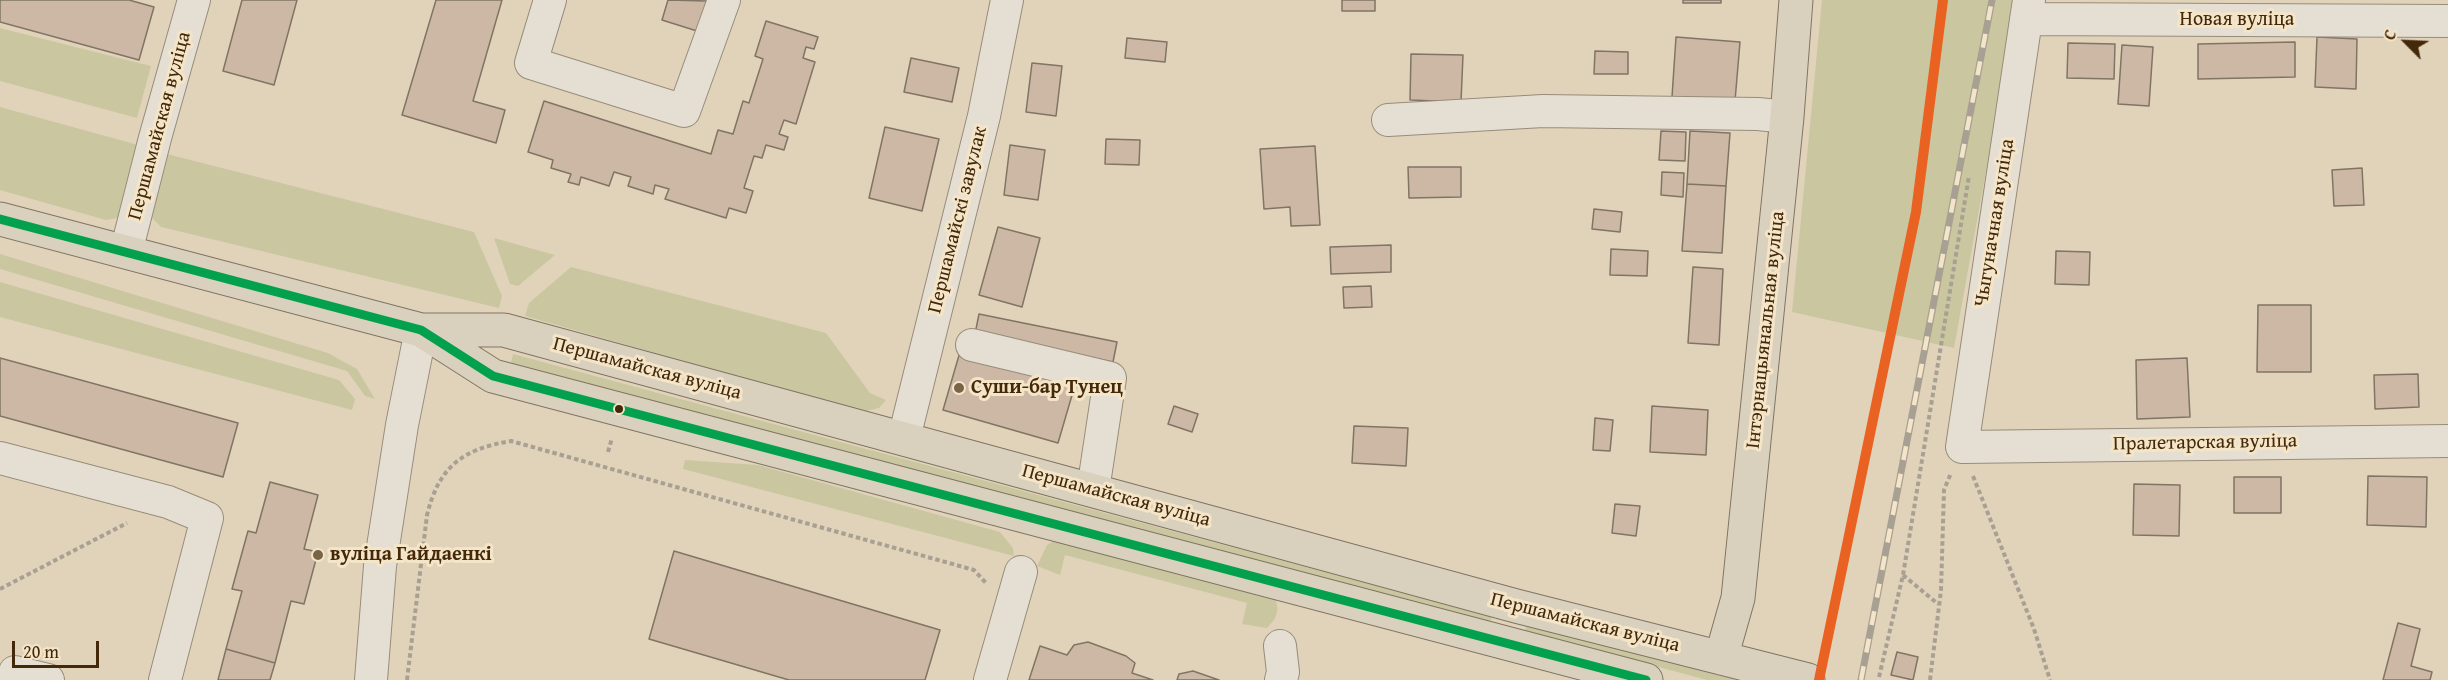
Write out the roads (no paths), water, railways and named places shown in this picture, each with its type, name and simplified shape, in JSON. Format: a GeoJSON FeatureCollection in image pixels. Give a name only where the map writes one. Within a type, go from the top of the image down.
{"type":"FeatureCollection","features":[{"type":"Feature","properties":{"kind":"main road","name":"Інтэрнацыянальная вуліца"},"geometry":{"type":"LineString","coordinates":[[1721,658],[1738,598],[1787,117],[1796,0]]}},
{"type":"Feature","properties":{"kind":"main road","name":"Першамайская вуліца"},"geometry":{"type":"LineString","coordinates":[[0,219],[421,330],[504,330],[1504,603],[1808,680]]}},
{"type":"Feature","properties":{"kind":"main road","name":"Першамайская вуліца"},"geometry":{"type":"LineString","coordinates":[[421,330],[493,376],[1569,670],[1646,680]]}},
{"type":"Feature","properties":{"kind":"street","name":"Першамайская вуліца"},"geometry":{"type":"LineString","coordinates":[[126,252],[154,138],[194,0]]}},
{"type":"Feature","properties":{"kind":"street"},"geometry":{"type":"LineString","coordinates":[[550,0],[531,63],[684,111],[724,0]]}},
{"type":"Feature","properties":{"kind":"street","name":"Першамайскі завулак"},"geometry":{"type":"LineString","coordinates":[[904,438],[984,116],[1007,0]]}},
{"type":"Feature","properties":{"kind":"street","name":"Новая вуліца"},"geometry":{"type":"LineString","coordinates":[[2028,9],[2448,21]]}},
{"type":"Feature","properties":{"kind":"street","name":"Чыгуначная вуліца"},"geometry":{"type":"LineString","coordinates":[[1962,447],[2028,9]]}},
{"type":"Feature","properties":{"kind":"street"},"geometry":{"type":"LineString","coordinates":[[1388,120],[1543,111],[1746,114],[1787,117]]}},
{"type":"Feature","properties":{"kind":"street"},"geometry":{"type":"LineString","coordinates":[[371,680],[381,566],[402,425],[421,330]]}},
{"type":"Feature","properties":{"kind":"street"},"geometry":{"type":"LineString","coordinates":[[972,345],[1110,378],[1093,490]]}},
{"type":"Feature","properties":{"kind":"street","name":"Пралетарская вуліца"},"geometry":{"type":"LineString","coordinates":[[1962,447],[2448,441]]}},
{"type":"Feature","properties":{"kind":"street"},"geometry":{"type":"LineString","coordinates":[[0,458],[168,502],[207,518],[165,680]]}},
{"type":"Feature","properties":{"kind":"street"},"geometry":{"type":"LineString","coordinates":[[990,680],[1021,572]]}},
{"type":"Feature","properties":{"kind":"street"},"geometry":{"type":"LineString","coordinates":[[1280,646],[1283,672],[1281,680]]}},
{"type":"Feature","properties":{"kind":"street"},"geometry":{"type":"LineString","coordinates":[[12,680],[15,672],[48,680]]}},
{"type":"Feature","properties":{"kind":"railway"},"geometry":{"type":"LineString","coordinates":[[1861,680],[1992,0]]}},
{"type":"Feature","properties":{"kind":"place","name":"Суши-бар Тунец"},"geometry":{"type":"Point","coordinates":[959,388]}},
{"type":"Feature","properties":{"kind":"place","name":"вуліца Гайдаенкі"},"geometry":{"type":"Point","coordinates":[318,555]}}]}
